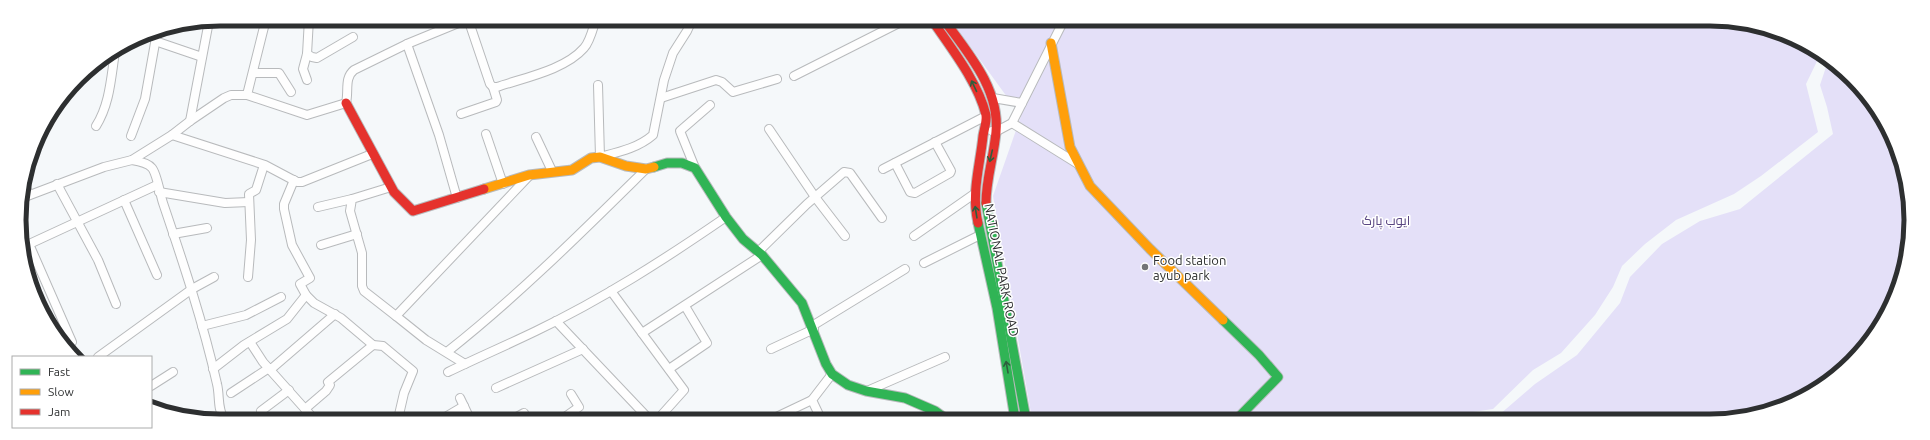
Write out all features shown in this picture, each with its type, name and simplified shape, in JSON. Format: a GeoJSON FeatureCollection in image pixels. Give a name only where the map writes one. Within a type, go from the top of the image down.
{"type":"FeatureCollection","features":[{"type":"Feature","properties":{"kind":"street"},"geometry":{"type":"LineString","coordinates":[[190,121],[208,26]]}},
{"type":"Feature","properties":{"kind":"street"},"geometry":{"type":"LineString","coordinates":[[247,95],[264,26]]}},
{"type":"Feature","properties":{"kind":"street"},"geometry":{"type":"LineString","coordinates":[[307,80],[303,69],[307,54],[309,26]]}},
{"type":"Feature","properties":{"kind":"street"},"geometry":{"type":"LineString","coordinates":[[451,26],[407,44],[349,74],[346,103],[391,187],[407,207],[413,211],[529,175],[552,171],[572,170],[591,158],[627,150],[645,142],[653,135],[664,80],[673,53],[689,26]]}},
{"type":"Feature","properties":{"kind":"street"},"geometry":{"type":"LineString","coordinates":[[462,114],[496,102],[497,100],[470,26]]}},
{"type":"Feature","properties":{"kind":"street"},"geometry":{"type":"LineString","coordinates":[[493,87],[497,87],[559,66],[573,58],[585,48],[593,26]]}},
{"type":"Feature","properties":{"kind":"street"},"geometry":{"type":"LineString","coordinates":[[794,76],[893,26]]}},
{"type":"Feature","properties":{"kind":"street","name":"NATIONAL PARK ROAD"},"geometry":{"type":"LineString","coordinates":[[936,26],[970,76],[986,116],[974,194],[975,212],[997,308],[1014,414]]}},
{"type":"Feature","properties":{"kind":"street","name":"NATIONAL PARK ROAD"},"geometry":{"type":"LineString","coordinates":[[948,26],[976,68],[993,98],[997,111],[996,131],[987,180],[986,205],[1025,414]]}},
{"type":"Feature","properties":{"kind":"street"},"geometry":{"type":"LineString","coordinates":[[985,130],[996,131],[1012,123],[1061,26]]}},
{"type":"Feature","properties":{"kind":"street"},"geometry":{"type":"LineString","coordinates":[[131,136],[145,99],[155,37]]}},
{"type":"Feature","properties":{"kind":"street"},"geometry":{"type":"LineString","coordinates":[[307,54],[317,58],[353,37]]}},
{"type":"Feature","properties":{"kind":"street"},"geometry":{"type":"LineString","coordinates":[[155,41],[202,58]]}},
{"type":"Feature","properties":{"kind":"street"},"geometry":{"type":"LineString","coordinates":[[1051,43],[1070,147],[1090,186],[1150,249],[1259,355],[1278,377],[1242,414]]}},
{"type":"Feature","properties":{"kind":"street"},"geometry":{"type":"LineString","coordinates":[[407,44],[438,135],[457,198]]}},
{"type":"Feature","properties":{"kind":"street"},"geometry":{"type":"LineString","coordinates":[[96,126],[102,117],[108,102],[114,58]]}},
{"type":"Feature","properties":{"kind":"street"},"geometry":{"type":"LineString","coordinates":[[1043,60],[1053,60]]}},
{"type":"Feature","properties":{"kind":"street"},"geometry":{"type":"LineString","coordinates":[[253,73],[279,73],[291,92]]}},
{"type":"Feature","properties":{"kind":"street"},"geometry":{"type":"LineString","coordinates":[[660,98],[716,80],[722,82],[733,92],[778,79]]}},
{"type":"Feature","properties":{"kind":"street"},"geometry":{"type":"LineString","coordinates":[[598,85],[600,157]]}},
{"type":"Feature","properties":{"kind":"street"},"geometry":{"type":"LineString","coordinates":[[28,195],[57,184],[132,160],[231,95],[247,95],[307,115],[346,103]]}},
{"type":"Feature","properties":{"kind":"street"},"geometry":{"type":"LineString","coordinates":[[993,98],[1022,103]]}},
{"type":"Feature","properties":{"kind":"street"},"geometry":{"type":"LineString","coordinates":[[710,105],[680,131],[695,168],[726,217],[752,250],[760,254],[802,303],[826,364],[832,374],[848,385],[866,391],[904,398],[939,414]]}},
{"type":"Feature","properties":{"kind":"street"},"geometry":{"type":"LineString","coordinates":[[883,169],[986,116]]}},
{"type":"Feature","properties":{"kind":"street"},"geometry":{"type":"LineString","coordinates":[[1012,123],[1078,164]]}},
{"type":"Feature","properties":{"kind":"street"},"geometry":{"type":"LineString","coordinates":[[769,129],[815,197],[845,236]]}},
{"type":"Feature","properties":{"kind":"street"},"geometry":{"type":"LineString","coordinates":[[486,134],[502,184]]}},
{"type":"Feature","properties":{"kind":"street"},"geometry":{"type":"LineString","coordinates":[[172,135],[264,165],[294,180],[302,182],[372,154]]}},
{"type":"Feature","properties":{"kind":"street"},"geometry":{"type":"LineString","coordinates":[[536,137],[552,171]]}},
{"type":"Feature","properties":{"kind":"street"},"geometry":{"type":"LineString","coordinates":[[895,163],[910,192],[915,193],[951,171],[935,142]]}},
{"type":"Feature","properties":{"kind":"street"},"geometry":{"type":"LineString","coordinates":[[600,157],[626,166],[646,169],[667,163],[682,163],[695,168]]}},
{"type":"Feature","properties":{"kind":"street"},"geometry":{"type":"LineString","coordinates":[[132,160],[147,164],[152,168],[192,289],[218,386],[221,414]]}},
{"type":"Feature","properties":{"kind":"street"},"geometry":{"type":"LineString","coordinates":[[248,277],[251,240],[250,193],[256,190],[264,165]]}},
{"type":"Feature","properties":{"kind":"street"},"geometry":{"type":"LineString","coordinates":[[447,352],[490,318],[546,267],[646,169]]}},
{"type":"Feature","properties":{"kind":"street"},"geometry":{"type":"LineString","coordinates":[[642,333],[760,254],[815,197],[847,171],[850,172],[882,218]]}},
{"type":"Feature","properties":{"kind":"street"},"geometry":{"type":"LineString","coordinates":[[396,316],[529,175]]}},
{"type":"Feature","properties":{"kind":"street"},"geometry":{"type":"LineString","coordinates":[[294,180],[284,204],[292,245],[310,278],[300,284],[306,295],[314,303],[335,314],[373,345],[384,346],[413,371],[404,393],[399,414]]}},
{"type":"Feature","properties":{"kind":"street"},"geometry":{"type":"LineString","coordinates":[[57,184],[98,260],[116,304]]}},
{"type":"Feature","properties":{"kind":"street"},"geometry":{"type":"LineString","coordinates":[[318,206],[352,199],[391,187]]}},
{"type":"Feature","properties":{"kind":"street"},"geometry":{"type":"LineString","coordinates":[[28,245],[124,200],[158,189],[225,204],[249,202]]}},
{"type":"Feature","properties":{"kind":"street"},"geometry":{"type":"LineString","coordinates":[[914,236],[974,194]]}},
{"type":"Feature","properties":{"kind":"street"},"geometry":{"type":"LineString","coordinates":[[352,199],[350,211],[362,253],[362,286],[364,291],[426,340],[464,364]]}},
{"type":"Feature","properties":{"kind":"street"},"geometry":{"type":"LineString","coordinates":[[124,200],[157,275]]}},
{"type":"Feature","properties":{"kind":"street"},"geometry":{"type":"LineString","coordinates":[[448,372],[556,321],[611,291],[655,265],[726,217]]}},
{"type":"Feature","properties":{"kind":"street"},"geometry":{"type":"LineString","coordinates":[[174,234],[207,228]]}},
{"type":"Feature","properties":{"kind":"street"},"geometry":{"type":"LineString","coordinates":[[321,245],[357,234]]}},
{"type":"Feature","properties":{"kind":"street"},"geometry":{"type":"LineString","coordinates":[[924,263],[980,235]]}},
{"type":"Feature","properties":{"kind":"street"},"geometry":{"type":"LineString","coordinates":[[28,248],[72,342]]}},
{"type":"Feature","properties":{"kind":"street"},"geometry":{"type":"LineString","coordinates":[[771,349],[813,328],[905,269]]}},
{"type":"Feature","properties":{"kind":"street"},"geometry":{"type":"LineString","coordinates":[[99,356],[192,289],[214,277]]}},
{"type":"Feature","properties":{"kind":"street"},"geometry":{"type":"LineString","coordinates":[[611,291],[684,390],[662,414]]}},
{"type":"Feature","properties":{"kind":"street"},"geometry":{"type":"LineString","coordinates":[[213,369],[250,342],[287,319],[306,295]]}},
{"type":"Feature","properties":{"kind":"street"},"geometry":{"type":"LineString","coordinates":[[202,326],[246,315],[281,297]]}},
{"type":"Feature","properties":{"kind":"street"},"geometry":{"type":"LineString","coordinates":[[669,369],[707,343],[684,306]]}},
{"type":"Feature","properties":{"kind":"street"},"geometry":{"type":"LineString","coordinates":[[231,393],[269,369],[335,314]]}},
{"type":"Feature","properties":{"kind":"street"},"geometry":{"type":"LineString","coordinates":[[556,321],[644,414]]}},
{"type":"Feature","properties":{"kind":"street"},"geometry":{"type":"LineString","coordinates":[[250,342],[269,369],[289,390],[307,414]]}},
{"type":"Feature","properties":{"kind":"street"},"geometry":{"type":"LineString","coordinates":[[309,414],[330,385],[328,382],[373,345]]}},
{"type":"Feature","properties":{"kind":"street"},"geometry":{"type":"LineString","coordinates":[[496,388],[583,349]]}},
{"type":"Feature","properties":{"kind":"street"},"geometry":{"type":"LineString","coordinates":[[866,391],[946,356]]}},
{"type":"Feature","properties":{"kind":"street"},"geometry":{"type":"LineString","coordinates":[[152,385],[173,372]]}},
{"type":"Feature","properties":{"kind":"street"},"geometry":{"type":"LineString","coordinates":[[783,414],[812,400],[832,374]]}},
{"type":"Feature","properties":{"kind":"street"},"geometry":{"type":"LineString","coordinates":[[1011,387],[1021,385]]}},
{"type":"Feature","properties":{"kind":"street"},"geometry":{"type":"LineString","coordinates":[[261,411],[289,390]]}},
{"type":"Feature","properties":{"kind":"street"},"geometry":{"type":"LineString","coordinates":[[569,414],[579,407],[571,394]]}},
{"type":"Feature","properties":{"kind":"street"},"geometry":{"type":"LineString","coordinates":[[460,398],[468,414]]}},
{"type":"Feature","properties":{"kind":"street"},"geometry":{"type":"LineString","coordinates":[[812,400],[819,414]]}},
{"type":"Feature","properties":{"kind":"street"},"geometry":{"type":"LineString","coordinates":[[450,414],[464,406]]}},
{"type":"Feature","properties":{"kind":"green space","name":"ایوب پارک"},"geometry":{"type":"Polygon","coordinates":[[[955,26],[1723,26],[1772,36],[1796,46],[1818,59],[1806,84],[1818,132],[1761,176],[1734,194],[1676,220],[1645,244],[1622,266],[1613,287],[1595,315],[1561,353],[1533,370],[1493,409],[1465,414],[1031,414],[993,196],[1021,116],[955,26]]]}},
{"type":"Feature","properties":{"kind":"green space"},"geometry":{"type":"Polygon","coordinates":[[[1827,65],[1856,92],[1871,112],[1884,134],[1894,158],[1904,207],[1904,233],[1894,282],[1878,317],[1856,348],[1838,366],[1807,388],[1772,404],[1748,410],[1723,414],[1500,414],[1535,384],[1577,355],[1620,303],[1630,277],[1662,244],[1700,221],[1740,209],[1833,134],[1820,85],[1827,65]]]}},
{"type":"Feature","properties":{"kind":"traffic: fast"},"geometry":{"type":"LineString","coordinates":[[654,167],[667,163],[682,163],[695,168],[726,217],[743,239],[762,255],[802,303],[826,364],[832,374],[848,385],[866,391],[905,398],[939,414]]}},
{"type":"Feature","properties":{"kind":"traffic: fast"},"geometry":{"type":"LineString","coordinates":[[986,203],[1025,414]]}},
{"type":"Feature","properties":{"kind":"traffic: fast"},"geometry":{"type":"LineString","coordinates":[[978,223],[997,308],[1014,414]]}},
{"type":"Feature","properties":{"kind":"traffic: fast"},"geometry":{"type":"LineString","coordinates":[[1223,320],[1259,355],[1278,377],[1242,414]]}},
{"type":"Feature","properties":{"kind":"traffic: slow"},"geometry":{"type":"LineString","coordinates":[[1051,43],[1070,147],[1090,186],[1150,249],[1223,320]]}},
{"type":"Feature","properties":{"kind":"traffic: slow"},"geometry":{"type":"LineString","coordinates":[[484,189],[529,175],[572,170],[591,158],[600,157],[626,166],[646,169],[654,167]]}},
{"type":"Feature","properties":{"kind":"traffic: jam"},"geometry":{"type":"LineString","coordinates":[[936,26],[977,90],[986,115],[975,201],[978,223]]}},
{"type":"Feature","properties":{"kind":"traffic: jam"},"geometry":{"type":"LineString","coordinates":[[948,26],[980,72],[988,86],[993,101],[996,116],[996,132],[987,185],[986,203]]}},
{"type":"Feature","properties":{"kind":"traffic: jam"},"geometry":{"type":"LineString","coordinates":[[346,103],[394,192],[413,211],[484,189]]}},
{"type":"Feature","properties":{"kind":"place","name":"Food station ayub park"},"geometry":{"type":"Point","coordinates":[1145,267]}}]}
